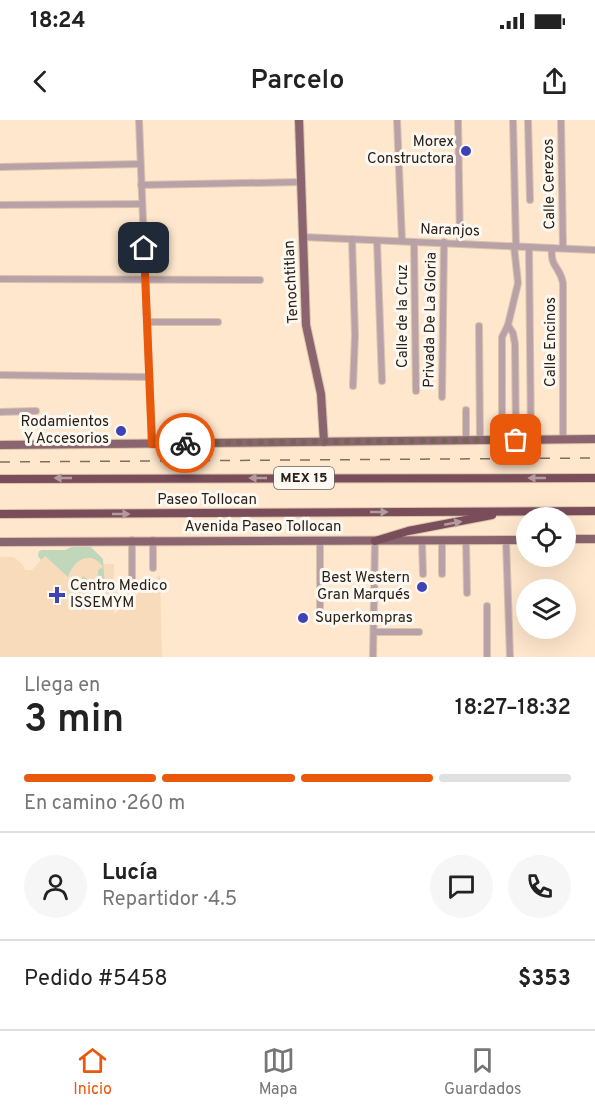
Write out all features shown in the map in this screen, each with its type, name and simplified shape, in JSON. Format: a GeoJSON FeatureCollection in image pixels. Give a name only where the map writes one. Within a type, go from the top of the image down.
{"type":"FeatureCollection","features":[{"type":"Feature","properties":{"kind":"highway","name":"Paseo Tollocan"},"geometry":{"type":"LineString","coordinates":[[0,478],[595,478]]}},
{"type":"Feature","properties":{"kind":"highway"},"geometry":{"type":"LineString","coordinates":[[375,541],[408,531],[513,511]]}},
{"type":"Feature","properties":{"kind":"highway","name":"Paseo Tollocan"},"geometry":{"type":"LineString","coordinates":[[0,514],[595,511]]}},
{"type":"Feature","properties":{"kind":"main road","name":"Tenochtitlan"},"geometry":{"type":"LineString","coordinates":[[299,120],[306,325],[321,394],[324,442]]}},
{"type":"Feature","properties":{"kind":"main road"},"geometry":{"type":"LineString","coordinates":[[0,445],[595,439]]}},
{"type":"Feature","properties":{"kind":"main road"},"geometry":{"type":"LineString","coordinates":[[576,539],[595,539]]}},
{"type":"Feature","properties":{"kind":"main road","name":"Avenida Paseo Tollocan"},"geometry":{"type":"LineString","coordinates":[[0,542],[516,540]]}},
{"type":"Feature","properties":{"kind":"street"},"geometry":{"type":"LineString","coordinates":[[139,120],[152,444]]}},
{"type":"Feature","properties":{"kind":"street"},"geometry":{"type":"LineString","coordinates":[[397,120],[402,241]]}},
{"type":"Feature","properties":{"kind":"street"},"geometry":{"type":"LineString","coordinates":[[458,120],[460,243]]}},
{"type":"Feature","properties":{"kind":"street"},"geometry":{"type":"LineString","coordinates":[[502,440],[502,337],[508,325],[518,280],[515,246],[513,120]]}},
{"type":"Feature","properties":{"kind":"street"},"geometry":{"type":"LineString","coordinates":[[528,120],[530,200]]}},
{"type":"Feature","properties":{"kind":"street","name":"Calle Cerezos"},"geometry":{"type":"LineString","coordinates":[[561,120],[563,248]]}},
{"type":"Feature","properties":{"kind":"street"},"geometry":{"type":"LineString","coordinates":[[0,167],[140,164]]}},
{"type":"Feature","properties":{"kind":"street"},"geometry":{"type":"LineString","coordinates":[[141,186],[301,182]]}},
{"type":"Feature","properties":{"kind":"street"},"geometry":{"type":"LineString","coordinates":[[0,205],[142,204]]}},
{"type":"Feature","properties":{"kind":"street","name":"Naranjos"},"geometry":{"type":"LineString","coordinates":[[303,237],[595,250]]}},
{"type":"Feature","properties":{"kind":"street"},"geometry":{"type":"LineString","coordinates":[[352,239],[355,335],[353,386]]}},
{"type":"Feature","properties":{"kind":"street"},"geometry":{"type":"LineString","coordinates":[[377,241],[382,381]]}},
{"type":"Feature","properties":{"kind":"street","name":"Calle de la Cruz"},"geometry":{"type":"LineString","coordinates":[[414,242],[416,391]]}},
{"type":"Feature","properties":{"kind":"street","name":"Privada De La Gloria"},"geometry":{"type":"LineString","coordinates":[[442,397],[444,242]]}},
{"type":"Feature","properties":{"kind":"street"},"geometry":{"type":"LineString","coordinates":[[529,247],[531,440]]}},
{"type":"Feature","properties":{"kind":"street","name":"Calle Encinos"},"geometry":{"type":"LineString","coordinates":[[552,248],[551,260],[560,272],[563,283],[563,439]]}},
{"type":"Feature","properties":{"kind":"street"},"geometry":{"type":"LineString","coordinates":[[0,279],[260,280]]}},
{"type":"Feature","properties":{"kind":"street"},"geometry":{"type":"LineString","coordinates":[[147,322],[218,322]]}},
{"type":"Feature","properties":{"kind":"street"},"geometry":{"type":"LineString","coordinates":[[508,325],[513,333],[515,344],[516,440]]}},
{"type":"Feature","properties":{"kind":"street"},"geometry":{"type":"LineString","coordinates":[[479,326],[480,440]]}},
{"type":"Feature","properties":{"kind":"street"},"geometry":{"type":"LineString","coordinates":[[0,375],[149,377]]}},
{"type":"Feature","properties":{"kind":"street"},"geometry":{"type":"LineString","coordinates":[[466,410],[466,440]]}},
{"type":"Feature","properties":{"kind":"street"},"geometry":{"type":"LineString","coordinates":[[0,412],[36,411]]}},
{"type":"Feature","properties":{"kind":"street"},"geometry":{"type":"LineString","coordinates":[[132,540],[132,585]]}},
{"type":"Feature","properties":{"kind":"street"},"geometry":{"type":"LineString","coordinates":[[153,540],[153,568]]}},
{"type":"Feature","properties":{"kind":"street"},"geometry":{"type":"LineString","coordinates":[[320,540],[320,611]]}},
{"type":"Feature","properties":{"kind":"street"},"geometry":{"type":"LineString","coordinates":[[422,540],[423,574]]}},
{"type":"Feature","properties":{"kind":"street"},"geometry":{"type":"LineString","coordinates":[[442,540],[442,574]]}},
{"type":"Feature","properties":{"kind":"street"},"geometry":{"type":"LineString","coordinates":[[466,540],[467,592]]}},
{"type":"Feature","properties":{"kind":"street"},"geometry":{"type":"LineString","coordinates":[[506,540],[510,657]]}},
{"type":"Feature","properties":{"kind":"street"},"geometry":{"type":"LineString","coordinates":[[373,657],[375,541]]}},
{"type":"Feature","properties":{"kind":"street"},"geometry":{"type":"LineString","coordinates":[[487,606],[487,657]]}},
{"type":"Feature","properties":{"kind":"street"},"geometry":{"type":"LineString","coordinates":[[374,632],[419,632]]}},
{"type":"Feature","properties":{"kind":"shaded area","name":"Centro Medico ISSEMYM"},"geometry":{"type":"Polygon","coordinates":[[[72,547],[90,547],[103,559],[102,564],[114,564],[114,614],[160,575],[162,657],[0,657],[0,557],[14,557],[25,570],[32,570],[41,560],[38,556],[41,550],[65,550],[72,547]]]}},
{"type":"Feature","properties":{"kind":"green space"},"geometry":{"type":"Polygon","coordinates":[[[72,547],[91,547],[103,559],[105,589],[79,590],[83,576],[89,580],[95,579],[98,570],[103,567],[93,559],[83,559],[78,562],[68,577],[45,556],[41,560],[38,556],[39,551],[42,550],[65,550],[72,547]]]}},
{"type":"Feature","properties":{"kind":"railway"},"geometry":{"type":"LineString","coordinates":[[0,462],[595,458]]}},
{"type":"Feature","properties":{"kind":"way so far"},"geometry":{"type":"LineString","coordinates":[[185,443],[516,440]]}},
{"type":"Feature","properties":{"kind":"place","name":"Morex Constructora"},"geometry":{"type":"Point","coordinates":[466,151]}},
{"type":"Feature","properties":{"kind":"place","name":"Rodamientos Y Accesorios"},"geometry":{"type":"Point","coordinates":[121,431]}},
{"type":"Feature","properties":{"kind":"place","name":"Best Western Gran Marqués"},"geometry":{"type":"Point","coordinates":[422,587]}},
{"type":"Feature","properties":{"kind":"place","name":"Centro Medico ISSEMYM"},"geometry":{"type":"Point","coordinates":[57,595]}},
{"type":"Feature","properties":{"kind":"place","name":"Superkompras"},"geometry":{"type":"Point","coordinates":[303,618]}},
{"type":"Feature","properties":{"kind":"route"},"geometry":{"type":"LineString","coordinates":[[144,248],[152,444],[185,443]]}}]}
